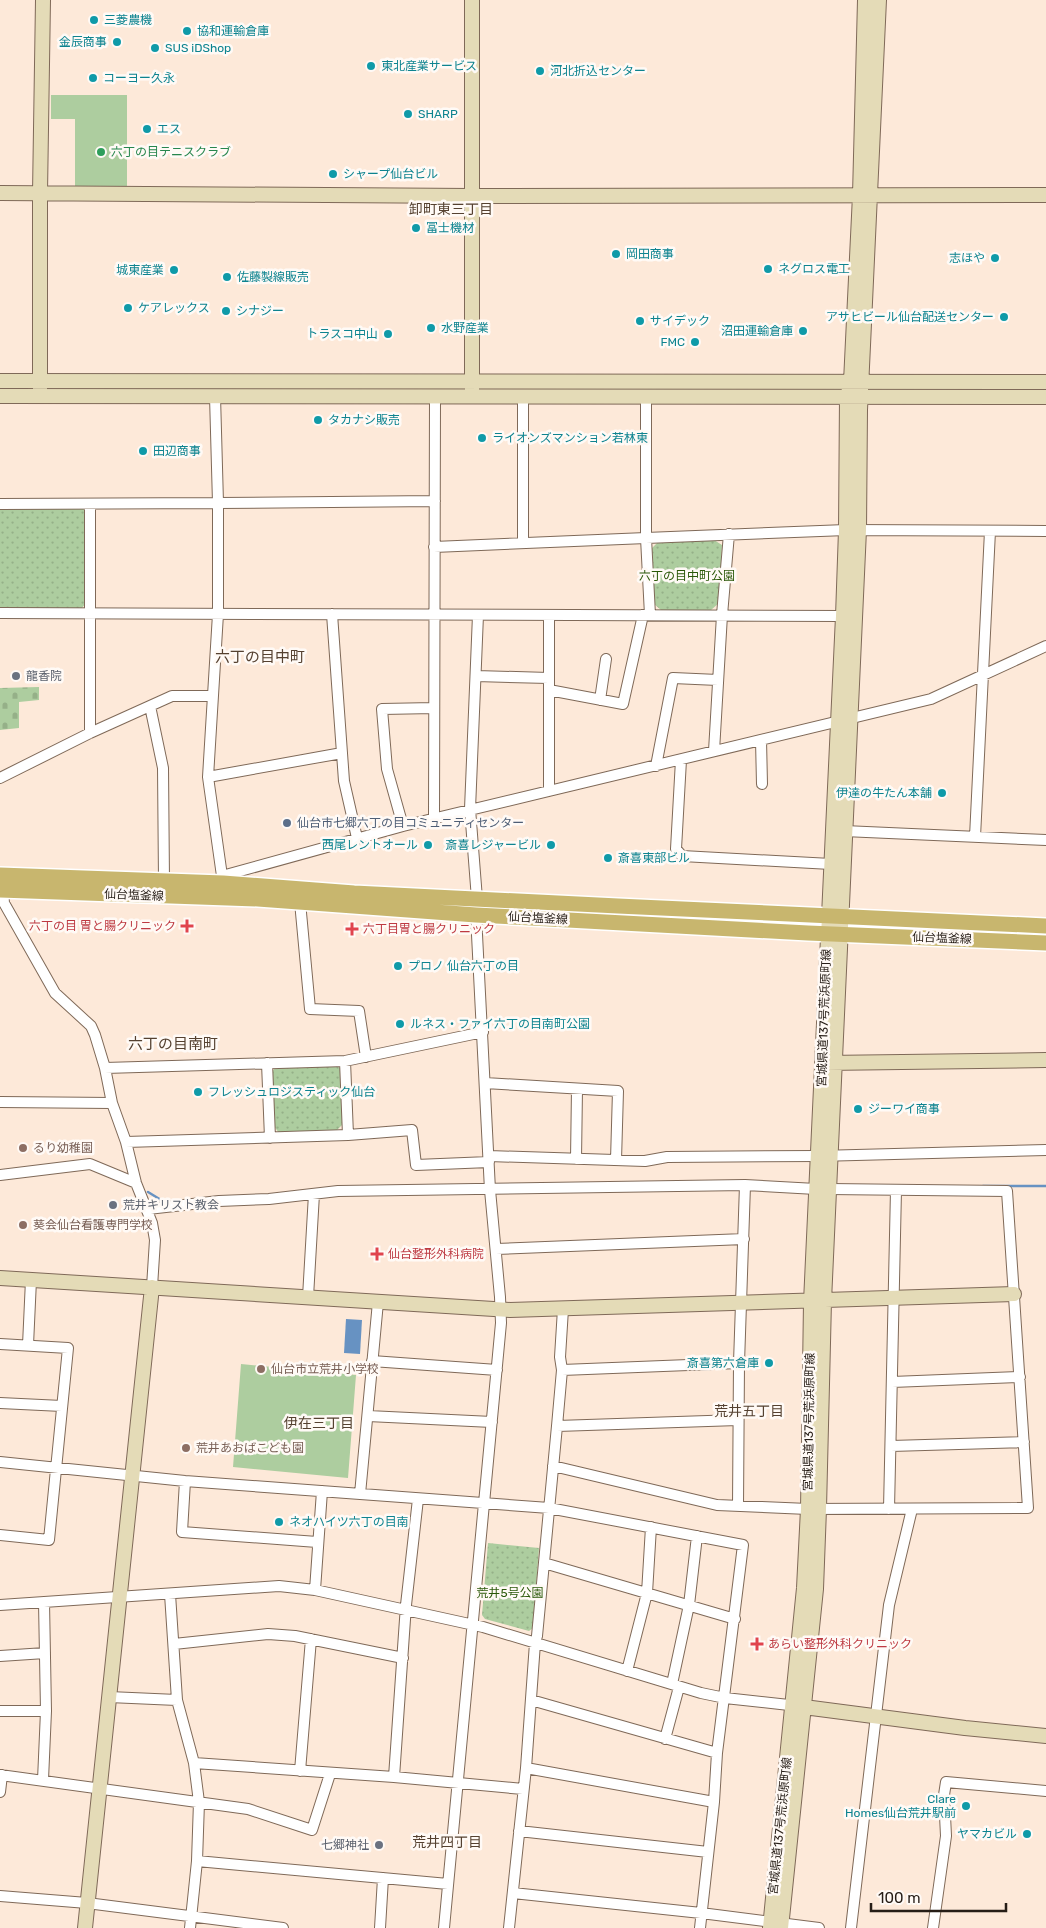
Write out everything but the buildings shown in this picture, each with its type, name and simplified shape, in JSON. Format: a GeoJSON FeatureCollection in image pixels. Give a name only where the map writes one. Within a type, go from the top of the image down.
{"type":"FeatureCollection","features":[{"type":"Feature","properties":{"kind":"main road","name":"仙台塩釜線"},"geometry":{"type":"LineString","coordinates":[[1,885],[164,881],[222,886],[1046,926]]}},
{"type":"Feature","properties":{"kind":"main road","name":"仙台塩釜線"},"geometry":{"type":"LineString","coordinates":[[1,885],[222,886],[300,902],[476,915],[834,934],[1046,942]]}},
{"type":"Feature","properties":{"kind":"street"},"geometry":{"type":"LineString","coordinates":[[40,396],[40,193],[43,0]]}},
{"type":"Feature","properties":{"kind":"street"},"geometry":{"type":"LineString","coordinates":[[472,0],[472,397]]}},
{"type":"Feature","properties":{"kind":"street"},"geometry":{"type":"LineString","coordinates":[[865,0],[865,195]]}},
{"type":"Feature","properties":{"kind":"street"},"geometry":{"type":"LineString","coordinates":[[834,916],[831,864],[844,721],[852,530],[854,397],[878,0]]}},
{"type":"Feature","properties":{"kind":"street"},"geometry":{"type":"LineString","coordinates":[[0,193],[471,196],[1046,195]]}},
{"type":"Feature","properties":{"kind":"street"},"geometry":{"type":"LineString","coordinates":[[0,381],[1046,382]]}},
{"type":"Feature","properties":{"kind":"street"},"geometry":{"type":"LineString","coordinates":[[0,396],[1046,397]]}},
{"type":"Feature","properties":{"kind":"street"},"geometry":{"type":"LineString","coordinates":[[215,396],[218,503],[218,614],[208,778],[222,886],[357,838],[470,809],[931,699],[1046,646]]}},
{"type":"Feature","properties":{"kind":"street"},"geometry":{"type":"LineString","coordinates":[[434,818],[435,397]]}},
{"type":"Feature","properties":{"kind":"street"},"geometry":{"type":"LineString","coordinates":[[523,397],[523,543]]}},
{"type":"Feature","properties":{"kind":"street"},"geometry":{"type":"LineString","coordinates":[[549,690],[623,704],[646,615],[646,397]]}},
{"type":"Feature","properties":{"kind":"street"},"geometry":{"type":"LineString","coordinates":[[0,504],[435,501]]}},
{"type":"Feature","properties":{"kind":"street"},"geometry":{"type":"LineString","coordinates":[[90,504],[90,733]]}},
{"type":"Feature","properties":{"kind":"street"},"geometry":{"type":"LineString","coordinates":[[834,916],[844,831],[844,616],[852,530]]}},
{"type":"Feature","properties":{"kind":"street"},"geometry":{"type":"LineString","coordinates":[[434,546],[852,530],[1046,531]]}},
{"type":"Feature","properties":{"kind":"street"},"geometry":{"type":"LineString","coordinates":[[975,837],[990,531]]}},
{"type":"Feature","properties":{"kind":"street"},"geometry":{"type":"LineString","coordinates":[[714,751],[729,534]]}},
{"type":"Feature","properties":{"kind":"street"},"geometry":{"type":"LineString","coordinates":[[0,613],[844,616]]}},
{"type":"Feature","properties":{"kind":"street"},"geometry":{"type":"LineString","coordinates":[[332,614],[344,781],[357,838]]}},
{"type":"Feature","properties":{"kind":"street"},"geometry":{"type":"LineString","coordinates":[[444,1928],[474,1624],[497,1370],[500,1310],[490,1190],[476,915],[477,898],[470,809],[478,615]]}},
{"type":"Feature","properties":{"kind":"street"},"geometry":{"type":"LineString","coordinates":[[549,791],[550,615]]}},
{"type":"Feature","properties":{"kind":"street"},"geometry":{"type":"LineString","coordinates":[[600,700],[606,659]]}},
{"type":"Feature","properties":{"kind":"street"},"geometry":{"type":"LineString","coordinates":[[476,676],[549,678]]}},
{"type":"Feature","properties":{"kind":"street"},"geometry":{"type":"LineString","coordinates":[[656,766],[673,678],[718,680]]}},
{"type":"Feature","properties":{"kind":"street"},"geometry":{"type":"LineString","coordinates":[[0,778],[90,733],[172,696],[213,696]]}},
{"type":"Feature","properties":{"kind":"street"},"geometry":{"type":"LineString","coordinates":[[150,706],[163,768],[164,881]]}},
{"type":"Feature","properties":{"kind":"street"},"geometry":{"type":"LineString","coordinates":[[403,826],[387,769],[382,709],[434,708]]}},
{"type":"Feature","properties":{"kind":"street"},"geometry":{"type":"LineString","coordinates":[[761,740],[762,784]]}},
{"type":"Feature","properties":{"kind":"street"},"geometry":{"type":"LineString","coordinates":[[208,778],[342,753]]}},
{"type":"Feature","properties":{"kind":"street"},"geometry":{"type":"LineString","coordinates":[[680,760],[676,849],[682,856],[831,864]]}},
{"type":"Feature","properties":{"kind":"street"},"geometry":{"type":"LineString","coordinates":[[844,831],[1046,840]]}},
{"type":"Feature","properties":{"kind":"street"},"geometry":{"type":"LineString","coordinates":[[1,885],[4,903],[55,993],[91,1026],[95,1035],[105,1068],[112,1103],[126,1142],[136,1184],[148,1209],[155,1240],[133,1475],[118,1597],[84,1928]]}},
{"type":"Feature","properties":{"kind":"street"},"geometry":{"type":"LineString","coordinates":[[300,902],[310,1009],[359,1012],[366,1057]]}},
{"type":"Feature","properties":{"kind":"street","name":"宮城県道137号荒浜原町線"},"geometry":{"type":"LineString","coordinates":[[776,1925],[798,1706],[816,1589],[814,1509],[818,1301],[834,916]]}},
{"type":"Feature","properties":{"kind":"street"},"geometry":{"type":"LineString","coordinates":[[105,1068],[345,1061],[483,1032]]}},
{"type":"Feature","properties":{"kind":"street"},"geometry":{"type":"LineString","coordinates":[[828,1063],[1046,1060]]}},
{"type":"Feature","properties":{"kind":"street"},"geometry":{"type":"LineString","coordinates":[[345,1061],[348,1135]]}},
{"type":"Feature","properties":{"kind":"street"},"geometry":{"type":"LineString","coordinates":[[267,1063],[270,1138]]}},
{"type":"Feature","properties":{"kind":"street"},"geometry":{"type":"LineString","coordinates":[[485,1083],[618,1091],[616,1160]]}},
{"type":"Feature","properties":{"kind":"street"},"geometry":{"type":"LineString","coordinates":[[576,1159],[578,1089]]}},
{"type":"Feature","properties":{"kind":"street"},"geometry":{"type":"LineString","coordinates":[[0,1102],[112,1103]]}},
{"type":"Feature","properties":{"kind":"street"},"geometry":{"type":"LineString","coordinates":[[126,1142],[348,1135],[412,1130],[416,1165],[489,1159],[645,1161],[667,1157],[824,1156],[1046,1150]]}},
{"type":"Feature","properties":{"kind":"street"},"geometry":{"type":"LineString","coordinates":[[0,1175],[90,1164],[136,1184]]}},
{"type":"Feature","properties":{"kind":"street"},"geometry":{"type":"LineString","coordinates":[[148,1209],[338,1191],[745,1185],[823,1189],[1008,1191],[1028,1508],[814,1509],[717,1505],[553,1466]]}},
{"type":"Feature","properties":{"kind":"street"},"geometry":{"type":"LineString","coordinates":[[738,1506],[740,1304],[745,1185]]}},
{"type":"Feature","properties":{"kind":"street"},"geometry":{"type":"LineString","coordinates":[[889,1509],[896,1190]]}},
{"type":"Feature","properties":{"kind":"street"},"geometry":{"type":"LineString","coordinates":[[308,1297],[314,1194]]}},
{"type":"Feature","properties":{"kind":"street"},"geometry":{"type":"LineString","coordinates":[[496,1249],[744,1239]]}},
{"type":"Feature","properties":{"kind":"street"},"geometry":{"type":"LineString","coordinates":[[0,1278],[500,1310],[1014,1294]]}},
{"type":"Feature","properties":{"kind":"street"},"geometry":{"type":"LineString","coordinates":[[28,1345],[31,1280]]}},
{"type":"Feature","properties":{"kind":"street"},"geometry":{"type":"LineString","coordinates":[[360,1494],[378,1302]]}},
{"type":"Feature","properties":{"kind":"street"},"geometry":{"type":"LineString","coordinates":[[509,1928],[526,1768],[535,1644],[562,1370],[560,1357],[563,1309]]}},
{"type":"Feature","properties":{"kind":"street"},"geometry":{"type":"LineString","coordinates":[[0,1344],[68,1348],[49,1540],[0,1538]]}},
{"type":"Feature","properties":{"kind":"street"},"geometry":{"type":"LineString","coordinates":[[372,1361],[497,1370]]}},
{"type":"Feature","properties":{"kind":"street"},"geometry":{"type":"LineString","coordinates":[[562,1370],[739,1363]]}},
{"type":"Feature","properties":{"kind":"street"},"geometry":{"type":"LineString","coordinates":[[892,1382],[1020,1377]]}},
{"type":"Feature","properties":{"kind":"street"},"geometry":{"type":"LineString","coordinates":[[0,1402],[62,1406]]}},
{"type":"Feature","properties":{"kind":"street"},"geometry":{"type":"LineString","coordinates":[[368,1416],[492,1422]]}},
{"type":"Feature","properties":{"kind":"street"},"geometry":{"type":"LineString","coordinates":[[557,1426],[738,1420]]}},
{"type":"Feature","properties":{"kind":"street"},"geometry":{"type":"LineString","coordinates":[[891,1446],[1024,1442]]}},
{"type":"Feature","properties":{"kind":"street"},"geometry":{"type":"LineString","coordinates":[[0,1462],[185,1481],[549,1508],[744,1545],[717,1753],[714,1802],[700,1928]]}},
{"type":"Feature","properties":{"kind":"street"},"geometry":{"type":"LineString","coordinates":[[185,1481],[182,1532],[317,1542]]}},
{"type":"Feature","properties":{"kind":"street"},"geometry":{"type":"LineString","coordinates":[[315,1590],[322,1491]]}},
{"type":"Feature","properties":{"kind":"street"},"geometry":{"type":"LineString","coordinates":[[394,1778],[405,1610],[418,1499]]}},
{"type":"Feature","properties":{"kind":"street"},"geometry":{"type":"LineString","coordinates":[[851,1928],[889,1605],[912,1509]]}},
{"type":"Feature","properties":{"kind":"street"},"geometry":{"type":"LineString","coordinates":[[627,1671],[647,1593],[652,1527]]}},
{"type":"Feature","properties":{"kind":"street"},"geometry":{"type":"LineString","coordinates":[[665,1739],[689,1605],[697,1536]]}},
{"type":"Feature","properties":{"kind":"street"},"geometry":{"type":"LineString","coordinates":[[544,1563],[735,1619]]}},
{"type":"Feature","properties":{"kind":"street"},"geometry":{"type":"LineString","coordinates":[[0,1605],[279,1586],[315,1590],[474,1624],[535,1644],[725,1698],[1046,1736]]}},
{"type":"Feature","properties":{"kind":"street"},"geometry":{"type":"LineString","coordinates":[[170,1594],[177,1700],[194,1764],[199,1802],[197,1861],[190,1928]]}},
{"type":"Feature","properties":{"kind":"street"},"geometry":{"type":"LineString","coordinates":[[43,1780],[46,1710],[44,1602]]}},
{"type":"Feature","properties":{"kind":"street"},"geometry":{"type":"LineString","coordinates":[[174,1644],[268,1634],[311,1639],[403,1658]]}},
{"type":"Feature","properties":{"kind":"street"},"geometry":{"type":"LineString","coordinates":[[300,1771],[311,1639]]}},
{"type":"Feature","properties":{"kind":"street"},"geometry":{"type":"LineString","coordinates":[[0,1656],[45,1653]]}},
{"type":"Feature","properties":{"kind":"street"},"geometry":{"type":"LineString","coordinates":[[109,1697],[177,1700]]}},
{"type":"Feature","properties":{"kind":"street"},"geometry":{"type":"LineString","coordinates":[[531,1700],[717,1753]]}},
{"type":"Feature","properties":{"kind":"street"},"geometry":{"type":"LineString","coordinates":[[0,1711],[46,1710]]}},
{"type":"Feature","properties":{"kind":"street"},"geometry":{"type":"LineString","coordinates":[[194,1764],[523,1789]]}},
{"type":"Feature","properties":{"kind":"street"},"geometry":{"type":"LineString","coordinates":[[526,1768],[714,1802]]}},
{"type":"Feature","properties":{"kind":"street"},"geometry":{"type":"LineString","coordinates":[[0,1792],[1,1775],[43,1780],[248,1809],[312,1830],[330,1774]]}},
{"type":"Feature","properties":{"kind":"street"},"geometry":{"type":"LineString","coordinates":[[934,1928],[946,1836],[946,1782],[1046,1791]]}},
{"type":"Feature","properties":{"kind":"street"},"geometry":{"type":"LineString","coordinates":[[519,1831],[708,1852]]}},
{"type":"Feature","properties":{"kind":"street"},"geometry":{"type":"LineString","coordinates":[[197,1861],[448,1884]]}},
{"type":"Feature","properties":{"kind":"street"},"geometry":{"type":"LineString","coordinates":[[380,1928],[383,1878]]}},
{"type":"Feature","properties":{"kind":"street"},"geometry":{"type":"LineString","coordinates":[[513,1893],[701,1913],[776,1925],[818,1928]]}},
{"type":"Feature","properties":{"kind":"street"},"geometry":{"type":"LineString","coordinates":[[0,1896],[87,1903],[280,1928]]}},
{"type":"Feature","properties":{"kind":"green space","name":"六丁の目テニスクラブ"},"geometry":{"type":"Polygon","coordinates":[[[51,95],[127,95],[127,186],[75,186],[75,119],[51,119],[51,95]]]}},
{"type":"Feature","properties":{"kind":"green space"},"geometry":{"type":"Polygon","coordinates":[[[0,507],[81,507],[87,512],[87,602],[81,609],[0,610],[0,507]]]}},
{"type":"Feature","properties":{"kind":"green space","name":"六丁の目中町公園"},"geometry":{"type":"Polygon","coordinates":[[[714,540],[722,545],[719,603],[711,610],[661,610],[654,604],[652,548],[659,541],[714,540]]]}},
{"type":"Feature","properties":{"kind":"green space"},"geometry":{"type":"Polygon","coordinates":[[[39,687],[39,700],[19,702],[19,728],[0,730],[0,688],[39,687]]]}},
{"type":"Feature","properties":{"kind":"green space"},"geometry":{"type":"Polygon","coordinates":[[[334,1064],[341,1069],[343,1124],[335,1132],[279,1133],[273,1125],[270,1074],[277,1066],[334,1064]]]}},
{"type":"Feature","properties":{"kind":"green space"},"geometry":{"type":"Polygon","coordinates":[[[241,1364],[356,1375],[348,1478],[233,1467],[241,1364]]]}},
{"type":"Feature","properties":{"kind":"green space","name":"荒井5号公園"},"geometry":{"type":"Polygon","coordinates":[[[488,1543],[539,1548],[533,1628],[529,1631],[485,1619],[482,1615],[488,1543]]]}},
{"type":"Feature","properties":{"kind":"water"},"geometry":{"type":"Polygon","coordinates":[[[346,1319],[362,1320],[360,1354],[344,1353],[346,1319]]]}},
{"type":"Feature","properties":{"kind":"waterway"},"geometry":{"type":"LineString","coordinates":[[983,1186],[1046,1186]]}},
{"type":"Feature","properties":{"kind":"waterway"},"geometry":{"type":"LineString","coordinates":[[148,1192],[166,1203]]}},
{"type":"Feature","properties":{"kind":"place","name":"三菱農機"},"geometry":{"type":"Point","coordinates":[94,20]}},
{"type":"Feature","properties":{"kind":"place","name":"協和運輸倉庫"},"geometry":{"type":"Point","coordinates":[187,31]}},
{"type":"Feature","properties":{"kind":"place","name":"金辰商事"},"geometry":{"type":"Point","coordinates":[117,42]}},
{"type":"Feature","properties":{"kind":"place","name":"SUS iDShop"},"geometry":{"type":"Point","coordinates":[155,48]}},
{"type":"Feature","properties":{"kind":"place","name":"東北産業サービス"},"geometry":{"type":"Point","coordinates":[371,66]}},
{"type":"Feature","properties":{"kind":"place","name":"河北折込センター"},"geometry":{"type":"Point","coordinates":[540,71]}},
{"type":"Feature","properties":{"kind":"place","name":"コーヨー久永"},"geometry":{"type":"Point","coordinates":[93,78]}},
{"type":"Feature","properties":{"kind":"place","name":"SHARP"},"geometry":{"type":"Point","coordinates":[408,114]}},
{"type":"Feature","properties":{"kind":"place","name":"エス"},"geometry":{"type":"Point","coordinates":[147,129]}},
{"type":"Feature","properties":{"kind":"place","name":"六丁の目テニスクラブ"},"geometry":{"type":"Point","coordinates":[101,152]}},
{"type":"Feature","properties":{"kind":"place","name":"シャープ仙台ビル"},"geometry":{"type":"Point","coordinates":[333,174]}},
{"type":"Feature","properties":{"kind":"place","name":"冨士機材"},"geometry":{"type":"Point","coordinates":[416,228]}},
{"type":"Feature","properties":{"kind":"place","name":"岡田商事"},"geometry":{"type":"Point","coordinates":[616,254]}},
{"type":"Feature","properties":{"kind":"place","name":"志ほや"},"geometry":{"type":"Point","coordinates":[995,258]}},
{"type":"Feature","properties":{"kind":"place","name":"ネグロス電工"},"geometry":{"type":"Point","coordinates":[768,269]}},
{"type":"Feature","properties":{"kind":"place","name":"城東産業"},"geometry":{"type":"Point","coordinates":[174,270]}},
{"type":"Feature","properties":{"kind":"place","name":"佐藤製線販売"},"geometry":{"type":"Point","coordinates":[227,277]}},
{"type":"Feature","properties":{"kind":"place","name":"ケアレックス"},"geometry":{"type":"Point","coordinates":[128,308]}},
{"type":"Feature","properties":{"kind":"place","name":"シナジー"},"geometry":{"type":"Point","coordinates":[226,311]}},
{"type":"Feature","properties":{"kind":"place","name":"アサヒビール仙台配送センター"},"geometry":{"type":"Point","coordinates":[1004,317]}},
{"type":"Feature","properties":{"kind":"place","name":"サイデック"},"geometry":{"type":"Point","coordinates":[640,321]}},
{"type":"Feature","properties":{"kind":"place","name":"水野産業"},"geometry":{"type":"Point","coordinates":[431,328]}},
{"type":"Feature","properties":{"kind":"place","name":"沼田運輸倉庫"},"geometry":{"type":"Point","coordinates":[803,331]}},
{"type":"Feature","properties":{"kind":"place","name":"トラスコ中山"},"geometry":{"type":"Point","coordinates":[388,334]}},
{"type":"Feature","properties":{"kind":"place","name":"FMC"},"geometry":{"type":"Point","coordinates":[695,342]}},
{"type":"Feature","properties":{"kind":"place","name":"タカナシ販売"},"geometry":{"type":"Point","coordinates":[318,420]}},
{"type":"Feature","properties":{"kind":"place","name":"ライオンズマンション若林東"},"geometry":{"type":"Point","coordinates":[482,438]}},
{"type":"Feature","properties":{"kind":"place","name":"田辺商事"},"geometry":{"type":"Point","coordinates":[143,451]}},
{"type":"Feature","properties":{"kind":"place","name":"龍香院"},"geometry":{"type":"Point","coordinates":[16,676]}},
{"type":"Feature","properties":{"kind":"place","name":"伊達の牛たん本舗"},"geometry":{"type":"Point","coordinates":[942,793]}},
{"type":"Feature","properties":{"kind":"place","name":"仙台市七郷六丁の目コミュニティセンター"},"geometry":{"type":"Point","coordinates":[287,823]}},
{"type":"Feature","properties":{"kind":"place","name":"西尾レントオール"},"geometry":{"type":"Point","coordinates":[428,845]}},
{"type":"Feature","properties":{"kind":"place","name":"斎喜レジャービル"},"geometry":{"type":"Point","coordinates":[551,845]}},
{"type":"Feature","properties":{"kind":"place","name":"斎喜東部ビル"},"geometry":{"type":"Point","coordinates":[608,858]}},
{"type":"Feature","properties":{"kind":"place","name":"六丁の目 胃と腸クリニック"},"geometry":{"type":"Point","coordinates":[187,926]}},
{"type":"Feature","properties":{"kind":"place","name":"六丁目胃と腸クリニック"},"geometry":{"type":"Point","coordinates":[352,929]}},
{"type":"Feature","properties":{"kind":"place","name":"プロノ 仙台六丁の目"},"geometry":{"type":"Point","coordinates":[398,966]}},
{"type":"Feature","properties":{"kind":"place","name":"ルネス・ファイ六丁の目南町公園"},"geometry":{"type":"Point","coordinates":[400,1024]}},
{"type":"Feature","properties":{"kind":"place","name":"フレッシュロジスティック仙台"},"geometry":{"type":"Point","coordinates":[198,1092]}},
{"type":"Feature","properties":{"kind":"place","name":"ジーワイ商事"},"geometry":{"type":"Point","coordinates":[858,1109]}},
{"type":"Feature","properties":{"kind":"place","name":"るり幼稚園"},"geometry":{"type":"Point","coordinates":[23,1148]}},
{"type":"Feature","properties":{"kind":"place","name":"荒井キリスト教会"},"geometry":{"type":"Point","coordinates":[113,1205]}},
{"type":"Feature","properties":{"kind":"place","name":"葵会仙台看護専門学校"},"geometry":{"type":"Point","coordinates":[23,1225]}},
{"type":"Feature","properties":{"kind":"place","name":"仙台整形外科病院"},"geometry":{"type":"Point","coordinates":[377,1254]}},
{"type":"Feature","properties":{"kind":"place","name":"斎喜第六倉庫"},"geometry":{"type":"Point","coordinates":[769,1363]}},
{"type":"Feature","properties":{"kind":"place","name":"仙台市立荒井小学校"},"geometry":{"type":"Point","coordinates":[261,1369]}},
{"type":"Feature","properties":{"kind":"place","name":"荒井あおばこども園"},"geometry":{"type":"Point","coordinates":[186,1448]}},
{"type":"Feature","properties":{"kind":"place","name":"ネオハイツ六丁の目南"},"geometry":{"type":"Point","coordinates":[279,1522]}},
{"type":"Feature","properties":{"kind":"place","name":"あらい整形外科クリニック"},"geometry":{"type":"Point","coordinates":[757,1644]}},
{"type":"Feature","properties":{"kind":"place","name":"Clare Homes仙台荒井駅前"},"geometry":{"type":"Point","coordinates":[966,1806]}},
{"type":"Feature","properties":{"kind":"place","name":"ヤマカビル"},"geometry":{"type":"Point","coordinates":[1027,1834]}},
{"type":"Feature","properties":{"kind":"place","name":"七郷神社"},"geometry":{"type":"Point","coordinates":[379,1845]}},
{"type":"Feature","properties":{"kind":"district","name":"卸町東三丁目"},"geometry":{"type":"Point","coordinates":[451,209]}},
{"type":"Feature","properties":{"kind":"district","name":"六丁の目中町"},"geometry":{"type":"Point","coordinates":[260,657]}},
{"type":"Feature","properties":{"kind":"district","name":"六丁の目南町"},"geometry":{"type":"Point","coordinates":[173,1044]}},
{"type":"Feature","properties":{"kind":"district","name":"荒井五丁目"},"geometry":{"type":"Point","coordinates":[749,1411]}},
{"type":"Feature","properties":{"kind":"district","name":"伊在三丁目"},"geometry":{"type":"Point","coordinates":[319,1423]}},
{"type":"Feature","properties":{"kind":"district","name":"荒井四丁目"},"geometry":{"type":"Point","coordinates":[447,1842]}}]}
